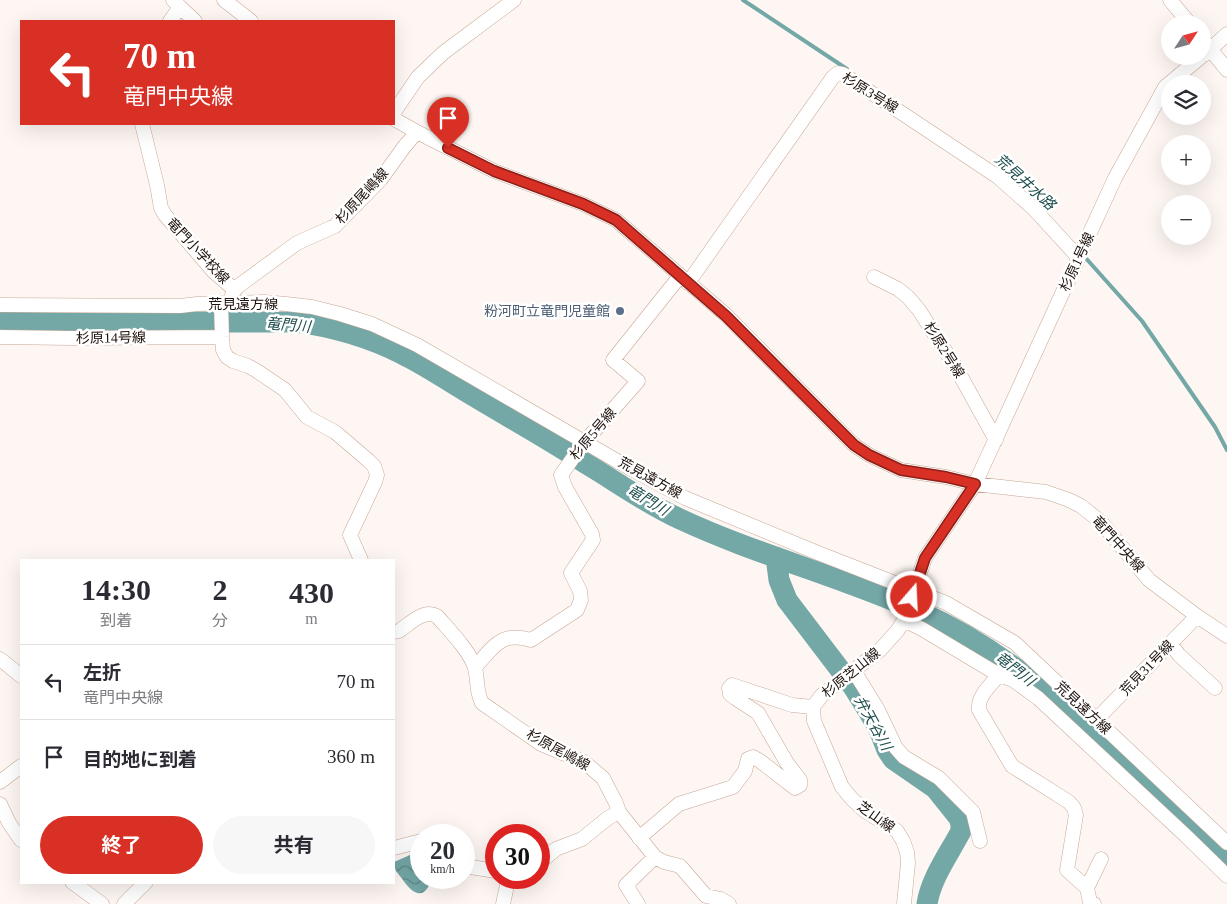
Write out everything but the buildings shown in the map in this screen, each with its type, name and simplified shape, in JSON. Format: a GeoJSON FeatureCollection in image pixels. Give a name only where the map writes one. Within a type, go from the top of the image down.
{"type":"FeatureCollection","features":[{"type":"Feature","properties":{"kind":"street"},"geometry":{"type":"LineString","coordinates":[[224,0],[250,20]]}},
{"type":"Feature","properties":{"kind":"street"},"geometry":{"type":"LineString","coordinates":[[395,111],[418,77],[443,53],[514,0]]}},
{"type":"Feature","properties":{"kind":"street"},"geometry":{"type":"LineString","coordinates":[[1170,0],[1182,15]]}},
{"type":"Feature","properties":{"kind":"street"},"geometry":{"type":"LineString","coordinates":[[170,20],[177,4],[194,20]]}},
{"type":"Feature","properties":{"kind":"street","name":"杉原1号線"},"geometry":{"type":"LineString","coordinates":[[1211,45],[1227,34]]}},
{"type":"Feature","properties":{"kind":"street"},"geometry":{"type":"LineString","coordinates":[[1211,56],[1227,70]]}},
{"type":"Feature","properties":{"kind":"street","name":"杉原1号線"},"geometry":{"type":"LineString","coordinates":[[975,484],[1115,178],[1165,87],[1188,65]]}},
{"type":"Feature","properties":{"kind":"street","name":"杉原3号線"},"geometry":{"type":"LineString","coordinates":[[684,279],[838,73],[843,74],[998,177],[1080,254]]}},
{"type":"Feature","properties":{"kind":"street","name":"竜門中央線"},"geometry":{"type":"LineString","coordinates":[[395,120],[494,171],[616,220],[747,335],[854,445],[869,455],[901,470],[975,484],[1046,492],[1081,506],[1101,522],[1149,580],[1227,636]]}},
{"type":"Feature","properties":{"kind":"street","name":"竜門小学校線"},"geometry":{"type":"LineString","coordinates":[[142,125],[161,208],[165,216],[214,272],[227,301]]}},
{"type":"Feature","properties":{"kind":"street","name":"杉原尾嶋線"},"geometry":{"type":"LineString","coordinates":[[227,301],[297,243],[335,226],[381,179],[417,132]]}},
{"type":"Feature","properties":{"kind":"street","name":"杉原2号線"},"geometry":{"type":"LineString","coordinates":[[874,277],[898,289],[919,310],[955,366],[996,440]]}},
{"type":"Feature","properties":{"kind":"street","name":"杉原5号線"},"geometry":{"type":"LineString","coordinates":[[475,668],[503,639],[520,637],[531,640],[577,610],[581,600],[580,592],[571,573],[593,540],[592,534],[562,482],[560,475],[583,443],[638,381],[613,360],[684,279]]}},
{"type":"Feature","properties":{"kind":"street"},"geometry":{"type":"LineString","coordinates":[[227,301],[222,337],[223,350],[227,357],[253,368],[285,390],[307,417],[335,432],[374,466],[375,482],[350,536],[361,559]]}},
{"type":"Feature","properties":{"kind":"street","name":"荒見遠方線"},"geometry":{"type":"LineString","coordinates":[[0,305],[180,306],[227,301],[264,302],[312,307],[372,324],[417,345],[583,443],[685,498],[912,594],[946,603],[1015,644],[1227,843]]}},
{"type":"Feature","properties":{"kind":"street","name":"杉原14号線"},"geometry":{"type":"LineString","coordinates":[[0,337],[222,337]]}},
{"type":"Feature","properties":{"kind":"street","name":"杉原芝山線"},"geometry":{"type":"LineString","coordinates":[[639,838],[679,804],[733,786],[745,771],[748,759],[753,757],[760,760],[795,788],[800,785],[800,780],[787,763],[758,713],[730,694],[728,688],[732,685],[792,705],[813,707],[822,695],[880,650],[892,638],[904,619],[925,558],[975,484]]}},
{"type":"Feature","properties":{"kind":"street","name":"杉原尾嶋線"},"geometry":{"type":"LineString","coordinates":[[395,632],[425,614],[431,613],[438,616],[469,655],[475,668],[478,695],[482,703],[541,744],[584,762],[603,778],[619,812],[655,857],[664,862],[680,866],[706,896],[722,899],[729,904]]}},
{"type":"Feature","properties":{"kind":"street","name":"荒見31号線"},"geometry":{"type":"LineString","coordinates":[[1096,720],[1197,616]]}},
{"type":"Feature","properties":{"kind":"street"},"geometry":{"type":"LineString","coordinates":[[904,619],[999,675],[1013,680],[1038,698],[1227,876]]}},
{"type":"Feature","properties":{"kind":"street"},"geometry":{"type":"LineString","coordinates":[[1171,644],[1178,655],[1215,688]]}},
{"type":"Feature","properties":{"kind":"street"},"geometry":{"type":"LineString","coordinates":[[0,659],[20,675]]}},
{"type":"Feature","properties":{"kind":"street"},"geometry":{"type":"LineString","coordinates":[[849,674],[882,717],[896,748],[904,757],[939,778],[973,812],[980,841]]}},
{"type":"Feature","properties":{"kind":"street"},"geometry":{"type":"LineString","coordinates":[[999,675],[981,696],[978,704],[979,710],[1012,766],[1069,802],[1074,808],[1076,815],[1066,870],[1089,899]]}},
{"type":"Feature","properties":{"kind":"street","name":"芝山線"},"geometry":{"type":"LineString","coordinates":[[813,707],[814,721],[842,787],[852,800],[865,811],[896,830],[903,840],[908,863],[904,904]]}},
{"type":"Feature","properties":{"kind":"street"},"geometry":{"type":"LineString","coordinates":[[0,782],[20,766]]}},
{"type":"Feature","properties":{"kind":"street"},"geometry":{"type":"LineString","coordinates":[[0,804],[9,823],[20,839]]}},
{"type":"Feature","properties":{"kind":"street"},"geometry":{"type":"LineString","coordinates":[[550,854],[556,849],[582,839],[608,818],[619,812]]}},
{"type":"Feature","properties":{"kind":"street"},"geometry":{"type":"LineString","coordinates":[[395,848],[410,844]]}},
{"type":"Feature","properties":{"kind":"street"},"geometry":{"type":"LineString","coordinates":[[638,904],[626,885],[655,857]]}},
{"type":"Feature","properties":{"kind":"street"},"geometry":{"type":"LineString","coordinates":[[1089,899],[1101,859]]}},
{"type":"Feature","properties":{"kind":"street"},"geometry":{"type":"LineString","coordinates":[[75,884],[102,904]]}},
{"type":"Feature","properties":{"kind":"street"},"geometry":{"type":"LineString","coordinates":[[124,904],[144,884]]}},
{"type":"Feature","properties":{"kind":"street"},"geometry":{"type":"LineString","coordinates":[[503,904],[506,889]]}},
{"type":"Feature","properties":{"kind":"water"},"geometry":{"type":"Polygon","coordinates":[[[410,855],[410,889],[396,870],[395,862],[410,855]]]}},
{"type":"Feature","properties":{"kind":"water"},"geometry":{"type":"Polygon","coordinates":[[[410,889],[427,889],[423,893],[410,889]]]}},
{"type":"Feature","properties":{"kind":"waterway","name":"荒見井水路"},"geometry":{"type":"LineString","coordinates":[[743,0],[847,69]]}},
{"type":"Feature","properties":{"kind":"waterway","name":"荒見井水路"},"geometry":{"type":"LineString","coordinates":[[1083,255],[1142,321],[1215,427],[1227,450]]}},
{"type":"Feature","properties":{"kind":"waterway","name":"竜門川"},"geometry":{"type":"LineString","coordinates":[[0,320],[13,322],[296,322],[337,330],[390,348],[425,366],[668,513],[739,544],[889,598],[974,640],[1026,676],[1227,864]]}},
{"type":"Feature","properties":{"kind":"waterway","name":"弁天谷川"},"geometry":{"type":"LineString","coordinates":[[776,557],[779,580],[787,600],[854,688],[878,727],[887,750],[893,759],[935,788],[959,818],[961,831],[936,876],[927,904]]}},
{"type":"Feature","properties":{"kind":"place","name":"粉河町立竜門児童館"},"geometry":{"type":"Point","coordinates":[620,311]}},
{"type":"Feature","properties":{"kind":"route"},"geometry":{"type":"LineString","coordinates":[[448,148],[494,171],[583,204],[616,220],[747,335],[854,445],[869,455],[901,470],[975,484],[925,558],[912,597]]}}]}
